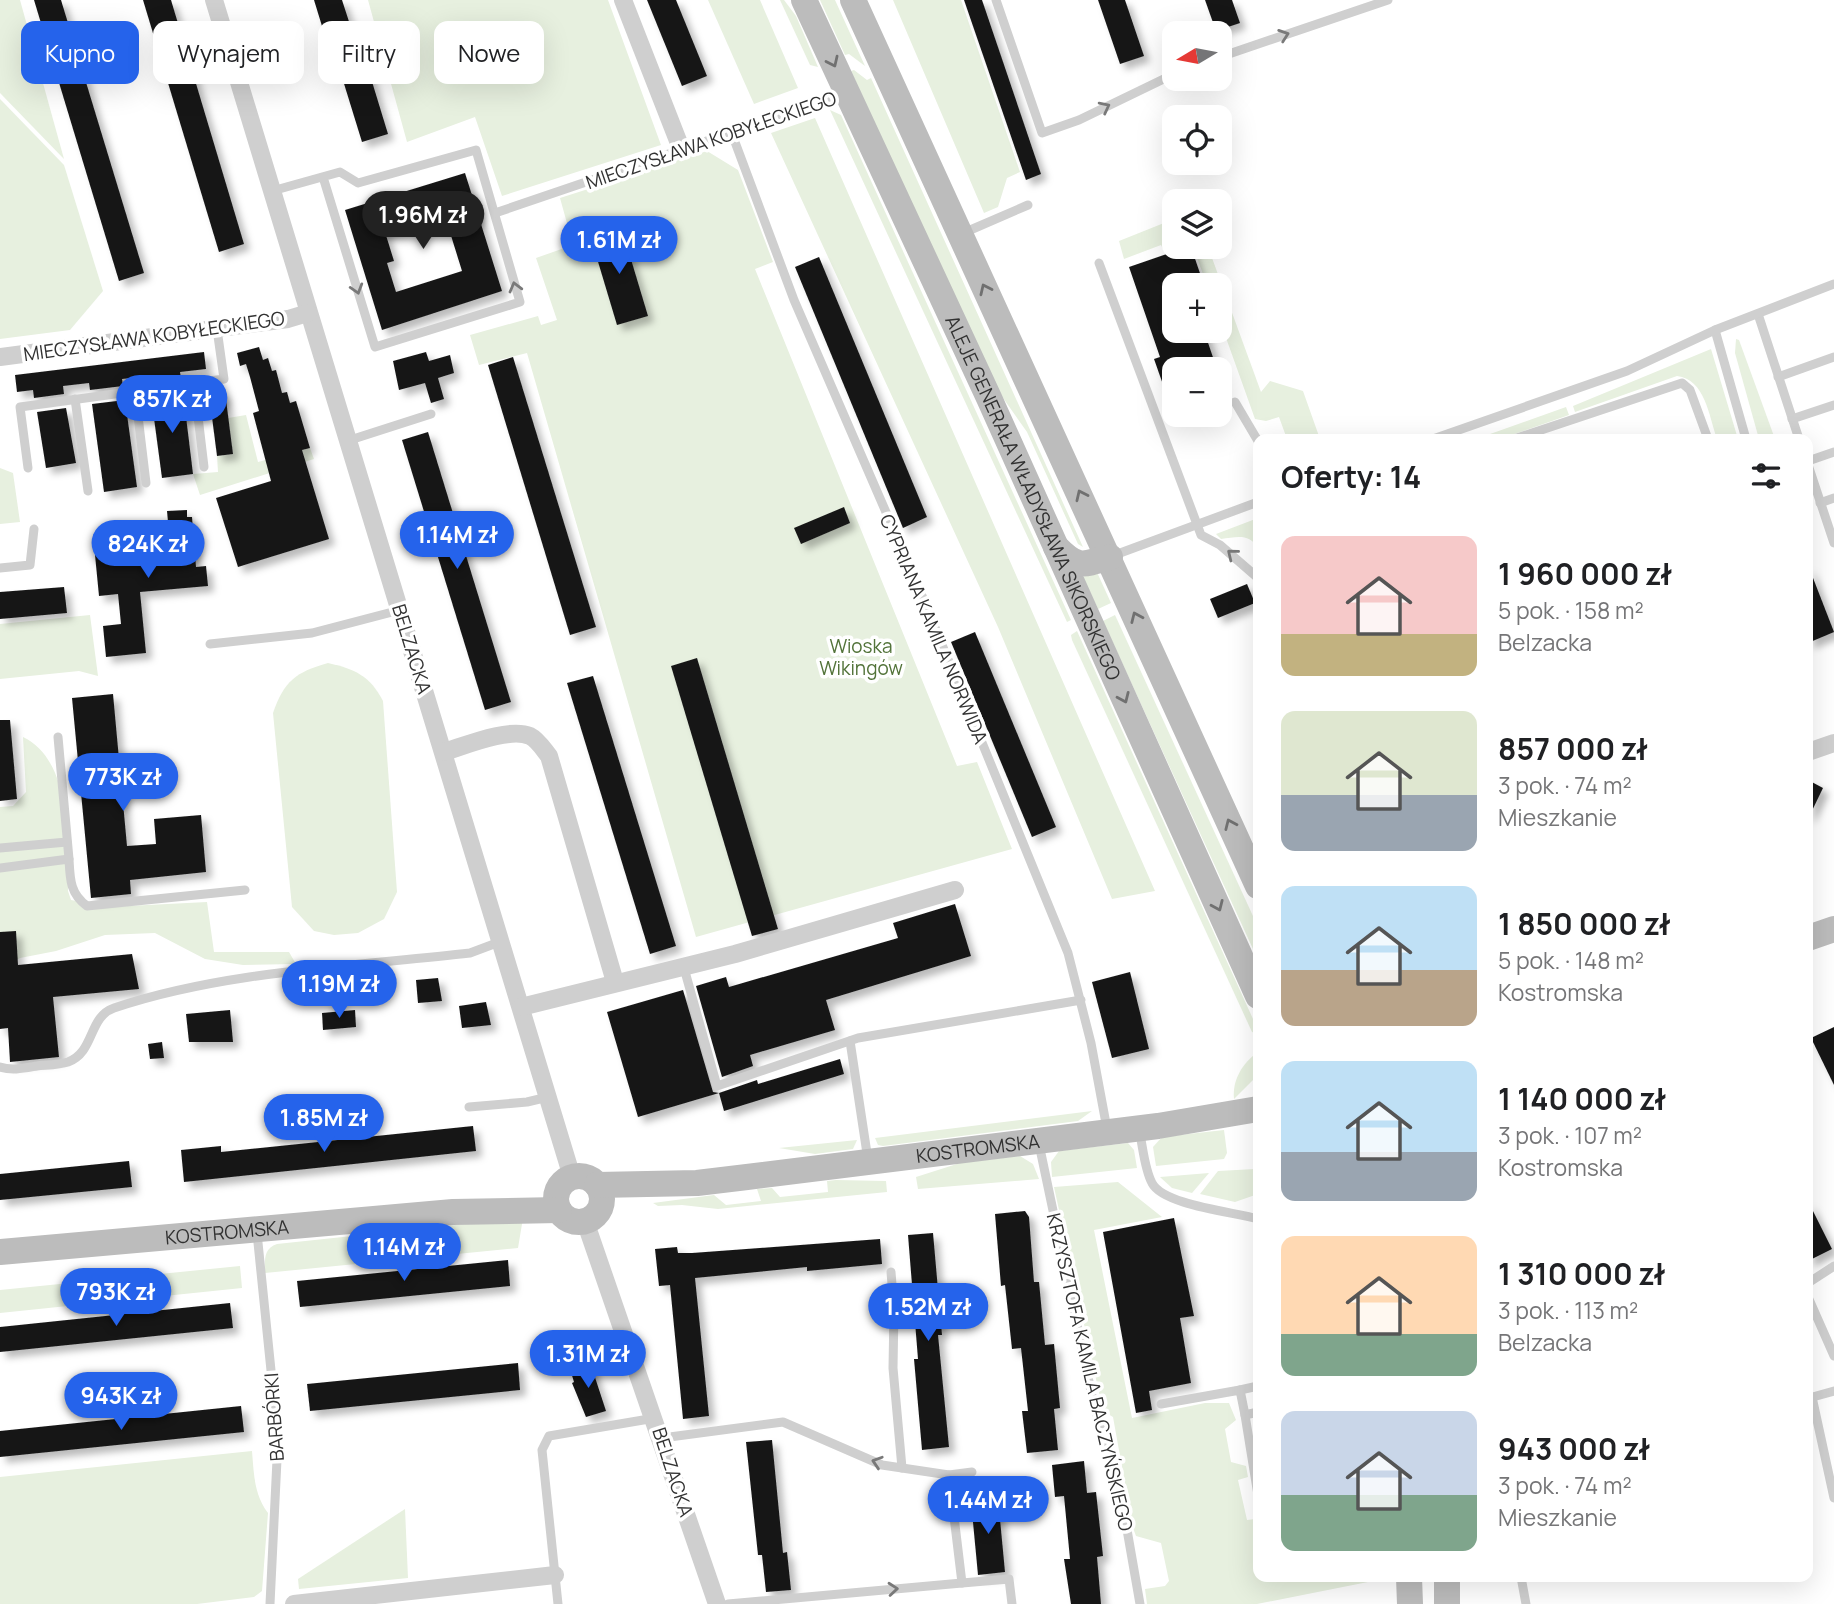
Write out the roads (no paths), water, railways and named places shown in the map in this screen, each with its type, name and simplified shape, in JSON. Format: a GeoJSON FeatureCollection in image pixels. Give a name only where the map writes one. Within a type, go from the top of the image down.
{"type":"FeatureCollection","features":[{"type":"Feature","properties":{"kind":"main road","name":"ALEJE GENERAŁA WŁADYSŁAWA SIKORSKIEGO"},"geometry":{"type":"LineString","coordinates":[[804,0],[1056,547],[1253,985]]}},
{"type":"Feature","properties":{"kind":"main road"},"geometry":{"type":"LineString","coordinates":[[853,0],[1110,557],[1253,875]]}},
{"type":"Feature","properties":{"kind":"main road"},"geometry":{"type":"LineString","coordinates":[[1056,547],[1072,562],[1080,565],[1110,557]]}},
{"type":"Feature","properties":{"kind":"main road"},"geometry":{"type":"LineString","coordinates":[[1813,936],[1834,929]]}},
{"type":"Feature","properties":{"kind":"main road","name":"KOSTROMSKA"},"geometry":{"type":"LineString","coordinates":[[594,1204],[648,1197],[697,1183],[1108,1132],[1253,1110]]}},
{"type":"Feature","properties":{"kind":"main road"},"geometry":{"type":"LineString","coordinates":[[583,1177],[594,1204],[570,1220],[563,1193],[583,1177]]}},
{"type":"Feature","properties":{"kind":"main road","name":"KOSTROMSKA"},"geometry":{"type":"LineString","coordinates":[[0,1252],[453,1212],[563,1193]]}},
{"type":"Feature","properties":{"kind":"main road"},"geometry":{"type":"LineString","coordinates":[[1409,1582],[1410,1604]]}},
{"type":"Feature","properties":{"kind":"main road"},"geometry":{"type":"LineString","coordinates":[[1447,1582],[1447,1604]]}},
{"type":"Feature","properties":{"kind":"street","name":"BELZACKA"},"geometry":{"type":"LineString","coordinates":[[215,0],[271,192],[548,1097],[563,1193]]}},
{"type":"Feature","properties":{"kind":"street"},"geometry":{"type":"LineString","coordinates":[[623,0],[682,151]]}},
{"type":"Feature","properties":{"kind":"street","name":"MIECZYSŁAWA KOBYŁECKIEGO"},"geometry":{"type":"LineString","coordinates":[[0,357],[288,319],[308,313]]}},
{"type":"Feature","properties":{"kind":"street"},"geometry":{"type":"LineString","coordinates":[[444,752],[488,738],[517,734],[530,736],[540,744],[549,757],[615,982]]}},
{"type":"Feature","properties":{"kind":"street"},"geometry":{"type":"LineString","coordinates":[[1813,750],[1834,743]]}},
{"type":"Feature","properties":{"kind":"street"},"geometry":{"type":"LineString","coordinates":[[521,1007],[615,982],[684,968],[956,890]]}},
{"type":"Feature","properties":{"kind":"street","name":"BELZACKA"},"geometry":{"type":"LineString","coordinates":[[594,1204],[656,1418],[717,1604]]}},
{"type":"Feature","properties":{"kind":"street"},"geometry":{"type":"LineString","coordinates":[[294,1604],[555,1575]]}},
{"type":"Feature","properties":{"kind":"lane"},"geometry":{"type":"LineString","coordinates":[[996,0],[1042,133],[1079,120],[1162,80]]}},
{"type":"Feature","properties":{"kind":"lane"},"geometry":{"type":"LineString","coordinates":[[1232,53],[1388,0]]}},
{"type":"Feature","properties":{"kind":"lane","name":"MIECZYSŁAWA KOBYŁECKIEGO"},"geometry":{"type":"LineString","coordinates":[[495,212],[682,151],[846,93]]}},
{"type":"Feature","properties":{"kind":"lane","name":"CYPRIANA KAMILA NORWIDA"},"geometry":{"type":"LineString","coordinates":[[732,134],[794,300],[918,586],[1068,953],[1081,1000],[1108,1132]]}},
{"type":"Feature","properties":{"kind":"lane"},"geometry":{"type":"LineString","coordinates":[[271,192],[340,172],[358,183],[476,150],[520,302],[375,347],[323,177]]}},
{"type":"Feature","properties":{"kind":"lane"},"geometry":{"type":"LineString","coordinates":[[960,235],[1028,205]]}},
{"type":"Feature","properties":{"kind":"lane"},"geometry":{"type":"LineString","coordinates":[[1099,263],[1202,536],[1220,545],[1253,574]]}},
{"type":"Feature","properties":{"kind":"lane"},"geometry":{"type":"LineString","coordinates":[[1447,434],[1627,371],[1715,330],[1834,284]]}},
{"type":"Feature","properties":{"kind":"lane"},"geometry":{"type":"LineString","coordinates":[[1758,314],[1797,434]]}},
{"type":"Feature","properties":{"kind":"lane"},"geometry":{"type":"LineString","coordinates":[[28,468],[20,407],[224,379],[216,329]]}},
{"type":"Feature","properties":{"kind":"lane"},"geometry":{"type":"LineString","coordinates":[[1715,330],[1745,434]]}},
{"type":"Feature","properties":{"kind":"lane"},"geometry":{"type":"LineString","coordinates":[[1779,377],[1834,357]]}},
{"type":"Feature","properties":{"kind":"lane"},"geometry":{"type":"LineString","coordinates":[[194,383],[204,467]]}},
{"type":"Feature","properties":{"kind":"lane"},"geometry":{"type":"LineString","coordinates":[[1529,434],[1682,383],[1690,390],[1706,434]]}},
{"type":"Feature","properties":{"kind":"lane"},"geometry":{"type":"LineString","coordinates":[[135,391],[146,483]]}},
{"type":"Feature","properties":{"kind":"lane"},"geometry":{"type":"LineString","coordinates":[[75,399],[88,491]]}},
{"type":"Feature","properties":{"kind":"lane"},"geometry":{"type":"LineString","coordinates":[[1235,402],[1254,434]]}},
{"type":"Feature","properties":{"kind":"lane"},"geometry":{"type":"LineString","coordinates":[[1792,419],[1834,405]]}},
{"type":"Feature","properties":{"kind":"lane"},"geometry":{"type":"LineString","coordinates":[[347,441],[430,414]]}},
{"type":"Feature","properties":{"kind":"lane"},"geometry":{"type":"LineString","coordinates":[[1813,461],[1834,452]]}},
{"type":"Feature","properties":{"kind":"lane"},"geometry":{"type":"LineString","coordinates":[[1813,480],[1834,543]]}},
{"type":"Feature","properties":{"kind":"lane"},"geometry":{"type":"LineString","coordinates":[[1820,503],[1834,498]]}},
{"type":"Feature","properties":{"kind":"lane"},"geometry":{"type":"LineString","coordinates":[[1110,557],[1253,504]]}},
{"type":"Feature","properties":{"kind":"lane"},"geometry":{"type":"LineString","coordinates":[[0,568],[30,565],[34,529]]}},
{"type":"Feature","properties":{"kind":"lane"},"geometry":{"type":"LineString","coordinates":[[210,644],[312,633],[400,610]]}},
{"type":"Feature","properties":{"kind":"lane"},"geometry":{"type":"LineString","coordinates":[[58,737],[71,884],[76,898],[87,906],[245,890]]}},
{"type":"Feature","properties":{"kind":"lane"},"geometry":{"type":"LineString","coordinates":[[0,848],[67,842]]}},
{"type":"Feature","properties":{"kind":"lane"},"geometry":{"type":"LineString","coordinates":[[0,868],[69,859]]}},
{"type":"Feature","properties":{"kind":"lane"},"geometry":{"type":"LineString","coordinates":[[0,1067],[12,1069],[70,1061],[89,1042],[95,1023],[106,1011],[161,994],[205,984],[470,953],[502,942]]}},
{"type":"Feature","properties":{"kind":"lane"},"geometry":{"type":"LineString","coordinates":[[684,968],[717,1086],[850,1041],[1081,1000]]}},
{"type":"Feature","properties":{"kind":"lane"},"geometry":{"type":"LineString","coordinates":[[850,1041],[868,1161]]}},
{"type":"Feature","properties":{"kind":"lane"},"geometry":{"type":"LineString","coordinates":[[468,1107],[527,1102],[548,1097]]}},
{"type":"Feature","properties":{"kind":"lane"},"geometry":{"type":"LineString","coordinates":[[1138,1128],[1149,1175],[1158,1191],[1184,1202],[1253,1218]]}},
{"type":"Feature","properties":{"kind":"lane","name":"KRZYSZTOFA KAMILA BACZYŃSKIEGO"},"geometry":{"type":"LineString","coordinates":[[1039,1140],[1092,1396],[1126,1524],[1140,1604]]}},
{"type":"Feature","properties":{"kind":"lane","name":"BARBÓRKI"},"geometry":{"type":"LineString","coordinates":[[256,1230],[278,1439],[270,1604]]}},
{"type":"Feature","properties":{"kind":"lane"},"geometry":{"type":"LineString","coordinates":[[1813,1280],[1834,1266]]}},
{"type":"Feature","properties":{"kind":"lane"},"geometry":{"type":"LineString","coordinates":[[891,1272],[894,1385],[902,1468]]}},
{"type":"Feature","properties":{"kind":"lane"},"geometry":{"type":"LineString","coordinates":[[1813,1308],[1834,1356]]}},
{"type":"Feature","properties":{"kind":"lane"},"geometry":{"type":"LineString","coordinates":[[1161,1404],[1253,1387]]}},
{"type":"Feature","properties":{"kind":"lane"},"geometry":{"type":"LineString","coordinates":[[1240,1390],[1253,1464]]}},
{"type":"Feature","properties":{"kind":"lane"},"geometry":{"type":"LineString","coordinates":[[1813,1397],[1834,1391]]}},
{"type":"Feature","properties":{"kind":"lane"},"geometry":{"type":"LineString","coordinates":[[1813,1410],[1834,1498]]}},
{"type":"Feature","properties":{"kind":"lane"},"geometry":{"type":"LineString","coordinates":[[1245,1415],[1253,1413]]}},
{"type":"Feature","properties":{"kind":"lane"},"geometry":{"type":"LineString","coordinates":[[558,1604],[542,1450],[550,1436],[656,1418]]}},
{"type":"Feature","properties":{"kind":"lane"},"geometry":{"type":"LineString","coordinates":[[663,1438],[783,1422],[882,1465],[950,1475],[972,1472]]}},
{"type":"Feature","properties":{"kind":"lane"},"geometry":{"type":"LineString","coordinates":[[950,1475],[962,1583]]}},
{"type":"Feature","properties":{"kind":"lane"},"geometry":{"type":"LineString","coordinates":[[728,1604],[1009,1579],[1012,1604]]}},
{"type":"Feature","properties":{"kind":"lane"},"geometry":{"type":"LineString","coordinates":[[1522,1582],[1526,1604]]}},
{"type":"Feature","properties":{"kind":"park label","name":"Wioska Wikingów"},"geometry":{"type":"Point","coordinates":[861,657]}}]}
